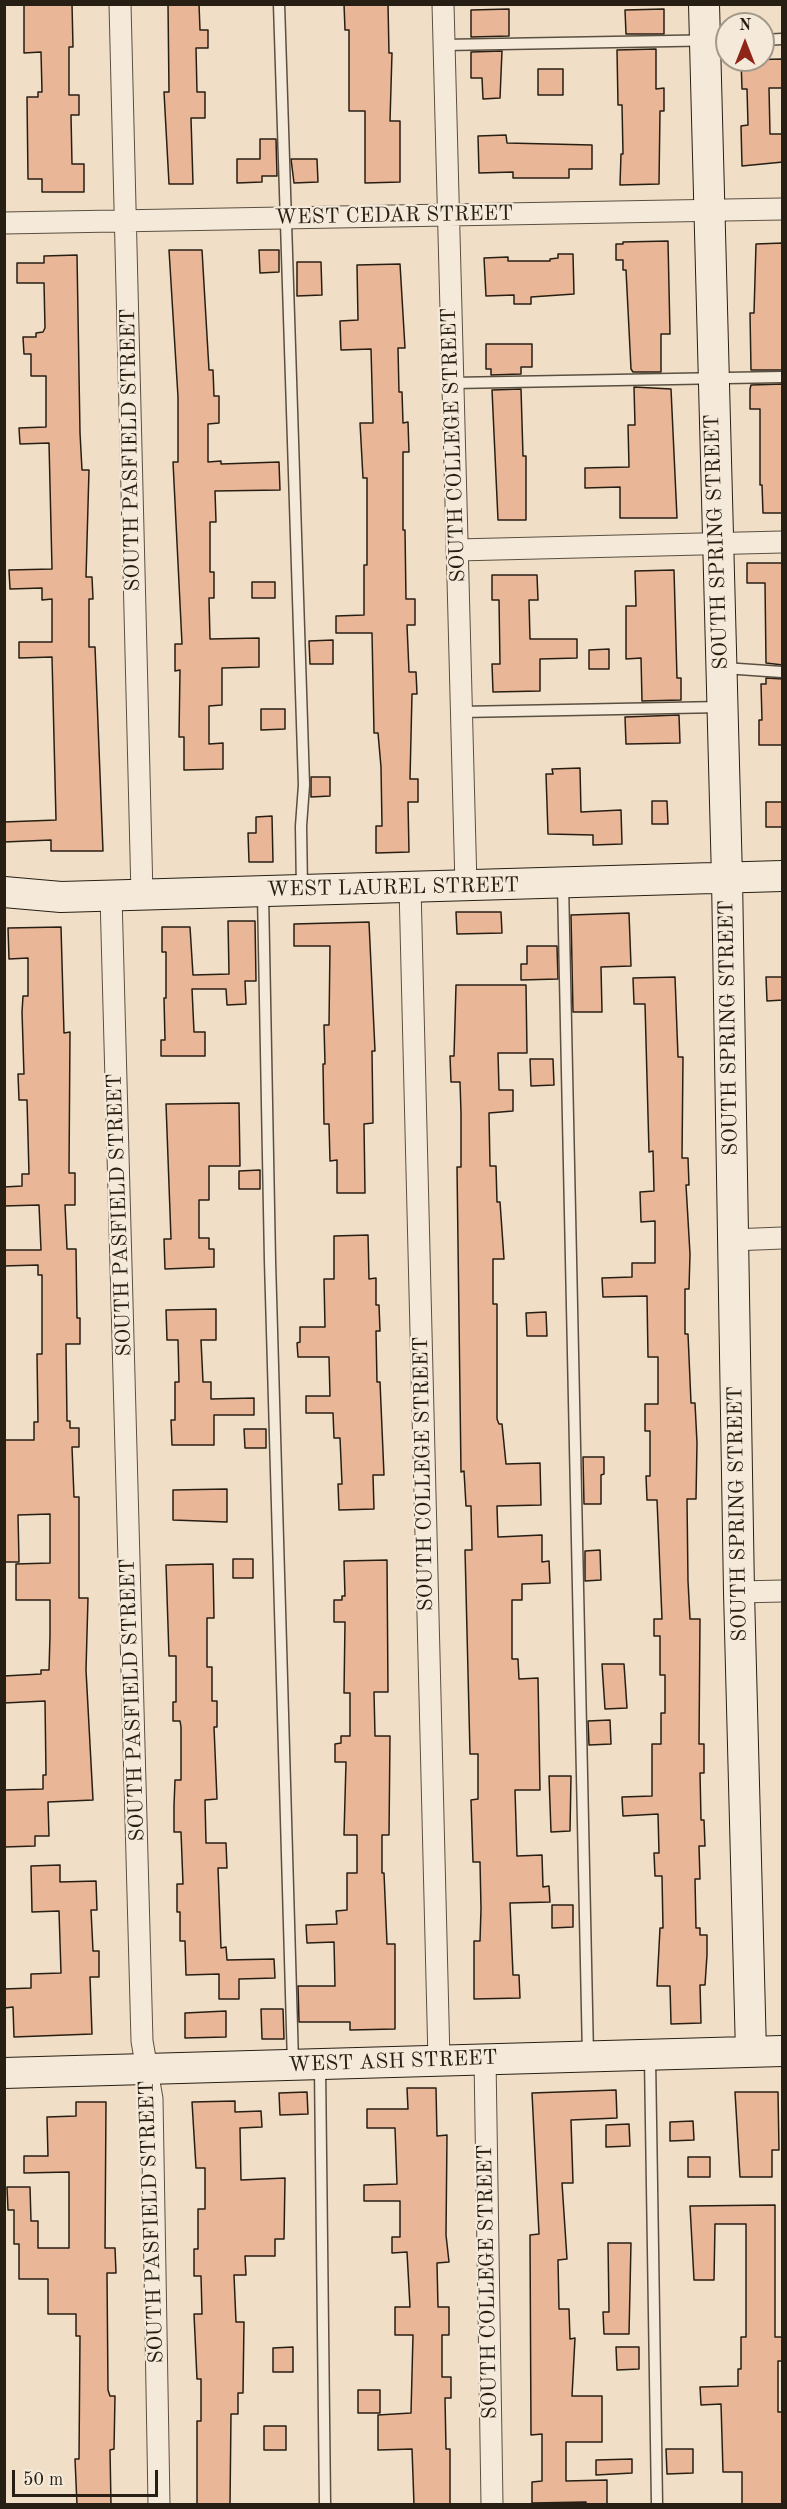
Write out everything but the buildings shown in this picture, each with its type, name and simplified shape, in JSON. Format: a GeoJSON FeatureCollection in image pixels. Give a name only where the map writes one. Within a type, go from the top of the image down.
{"type":"FeatureCollection","features":[{"type":"Feature","properties":{"kind":"street","name":"SOUTH PASFIELD STREET"},"geometry":{"type":"LineString","coordinates":[[120,4],[142,895]]}},
{"type":"Feature","properties":{"kind":"street","name":"SOUTH COLLEGE STREET"},"geometry":{"type":"LineString","coordinates":[[443,4],[466,886]]}},
{"type":"Feature","properties":{"kind":"street","name":"SOUTH SPRING STREET"},"geometry":{"type":"LineString","coordinates":[[704,4],[715,37]]}},
{"type":"Feature","properties":{"kind":"street","name":"SOUTH SPRING STREET"},"geometry":{"type":"LineString","coordinates":[[715,61],[708,210],[727,878],[739,1592],[751,2052]]}},
{"type":"Feature","properties":{"kind":"street","name":"WEST CEDAR STREET"},"geometry":{"type":"LineString","coordinates":[[4,223],[125,219],[447,216],[783,209]]}},
{"type":"Feature","properties":{"kind":"street"},"geometry":{"type":"LineString","coordinates":[[457,550],[783,542]]}},
{"type":"Feature","properties":{"kind":"street","name":"WEST LAUREL STREET"},"geometry":{"type":"LineString","coordinates":[[4,892],[61,897],[111,896],[783,876]]}},
{"type":"Feature","properties":{"kind":"street","name":"SOUTH COLLEGE STREET"},"geometry":{"type":"LineString","coordinates":[[410,887],[439,2060]]}},
{"type":"Feature","properties":{"kind":"street","name":"SOUTH PASFIELD STREET"},"geometry":{"type":"LineString","coordinates":[[111,896],[142,2041],[152,2099],[159,2505]]}},
{"type":"Feature","properties":{"kind":"street"},"geometry":{"type":"LineString","coordinates":[[732,1240],[783,1238]]}},
{"type":"Feature","properties":{"kind":"street"},"geometry":{"type":"LineString","coordinates":[[739,1592],[783,1591]]}},
{"type":"Feature","properties":{"kind":"street","name":"WEST ASH STREET"},"geometry":{"type":"LineString","coordinates":[[4,2073],[783,2051]]}},
{"type":"Feature","properties":{"kind":"street","name":"SOUTH COLLEGE STREET"},"geometry":{"type":"LineString","coordinates":[[485,2059],[492,2505]]}},
{"type":"Feature","properties":{"kind":"lane"},"geometry":{"type":"LineString","coordinates":[[279,4],[303,785],[300,826],[302,890]]}},
{"type":"Feature","properties":{"kind":"lane"},"geometry":{"type":"LineString","coordinates":[[444,45],[715,40]]}},
{"type":"Feature","properties":{"kind":"lane"},"geometry":{"type":"LineString","coordinates":[[453,383],[783,377]]}},
{"type":"Feature","properties":{"kind":"lane"},"geometry":{"type":"LineString","coordinates":[[721,668],[783,672]]}},
{"type":"Feature","properties":{"kind":"lane"},"geometry":{"type":"LineString","coordinates":[[461,712],[722,707]]}},
{"type":"Feature","properties":{"kind":"lane"},"geometry":{"type":"LineString","coordinates":[[563,884],[588,2056]]}},
{"type":"Feature","properties":{"kind":"lane"},"geometry":{"type":"LineString","coordinates":[[263,891],[270,1285],[307,2064],[325,2505]]}},
{"type":"Feature","properties":{"kind":"lane"},"geometry":{"type":"LineString","coordinates":[[650,2054],[657,2505]]}}]}
